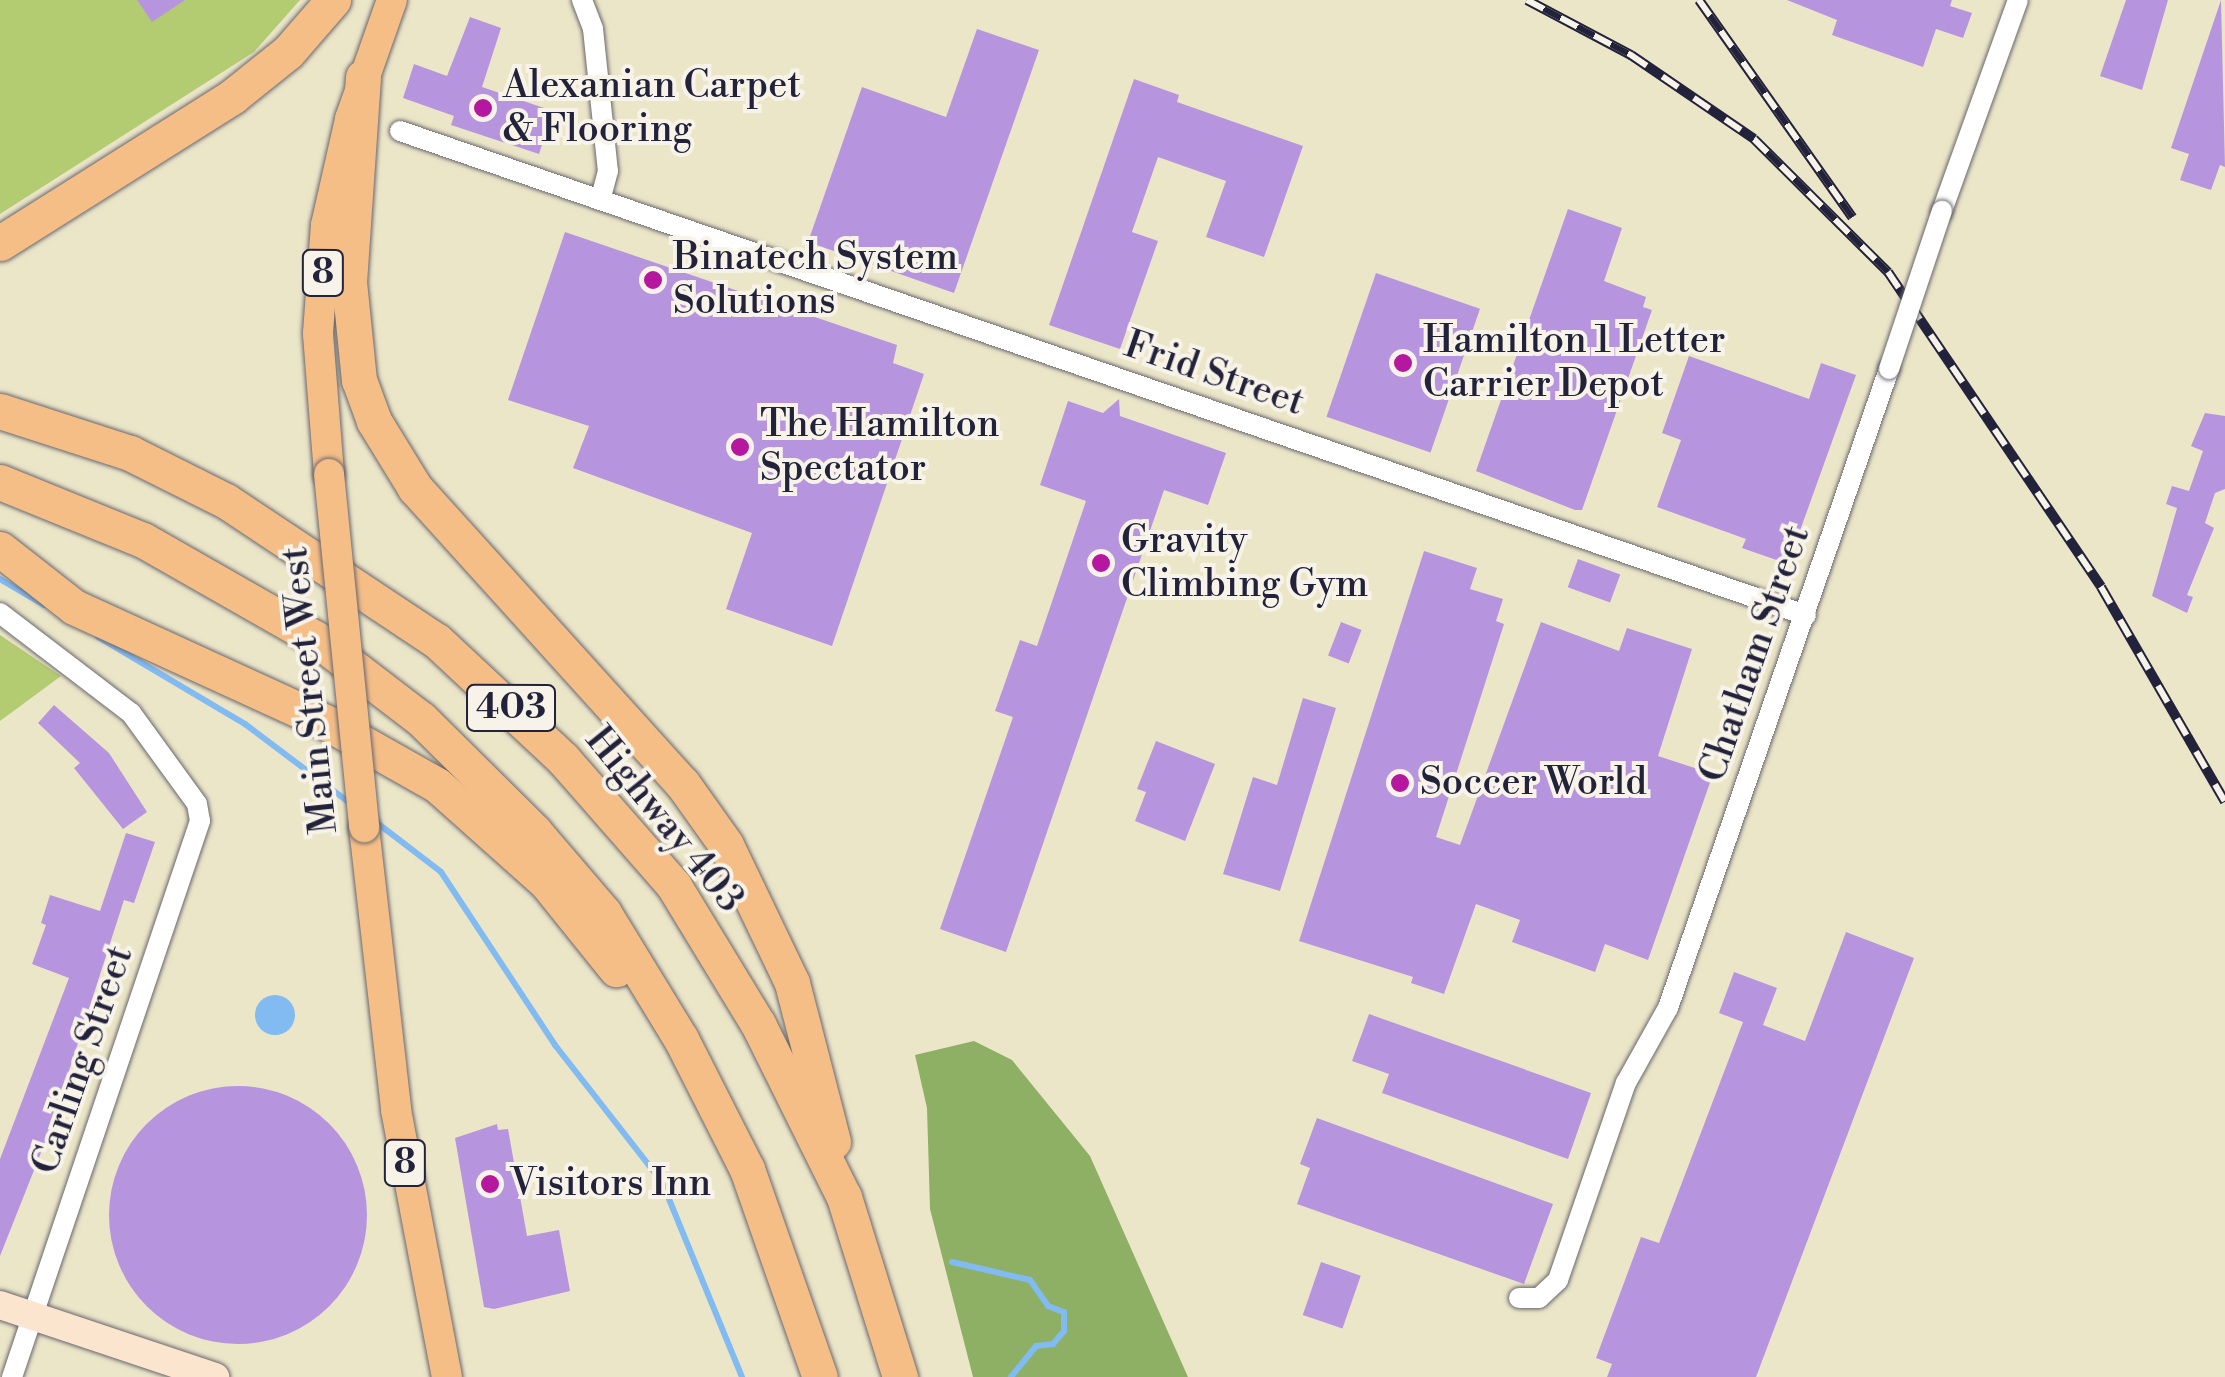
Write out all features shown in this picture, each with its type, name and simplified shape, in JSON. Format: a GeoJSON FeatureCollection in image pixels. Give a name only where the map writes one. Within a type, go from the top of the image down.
{"type":"FeatureCollection","features":[{"type":"Feature","properties":{"kind":"highway"},"geometry":{"type":"LineString","coordinates":[[0,243],[233,96],[288,52],[332,0]]}},
{"type":"Feature","properties":{"kind":"highway"},"geometry":{"type":"LineString","coordinates":[[364,77],[349,282],[359,380],[374,421],[415,488],[682,783],[726,845],[792,983],[844,1197]]}},
{"type":"Feature","properties":{"kind":"highway","name":"Highway 403"},"geometry":{"type":"LineString","coordinates":[[0,411],[130,454],[226,501],[384,602],[500,697],[674,886],[758,1024],[844,1197],[900,1377]]}},
{"type":"Feature","properties":{"kind":"highway","name":"403"},"geometry":{"type":"LineString","coordinates":[[0,482],[79,511],[207,572],[315,638],[421,719],[534,831],[604,913],[681,1039],[747,1169],[820,1377]]}},
{"type":"Feature","properties":{"kind":"highway"},"geometry":{"type":"LineString","coordinates":[[0,549],[43,586],[106,623],[329,724],[437,784],[546,882],[681,1039]]}},
{"type":"Feature","properties":{"kind":"main road","name":"Main Street West"},"geometry":{"type":"LineString","coordinates":[[392,0],[364,77],[326,225],[318,333],[364,827],[396,1110],[448,1377]]}},
{"type":"Feature","properties":{"kind":"street"},"geometry":{"type":"LineString","coordinates":[[582,0],[594,29],[608,171],[600,200]]}},
{"type":"Feature","properties":{"kind":"street","name":"Chatham Street"},"geometry":{"type":"LineString","coordinates":[[1519,1298],[1539,1298],[1558,1280],[1626,1083],[1671,1000],[2018,0]]}},
{"type":"Feature","properties":{"kind":"street","name":"Frid Street"},"geometry":{"type":"LineString","coordinates":[[400,131],[1806,615]]}},
{"type":"Feature","properties":{"kind":"street","name":"Carling Street"},"geometry":{"type":"LineString","coordinates":[[0,613],[131,713],[198,804],[200,821],[12,1377]]}},
{"type":"Feature","properties":{"kind":"street"},"geometry":{"type":"LineString","coordinates":[[0,1305],[215,1377]]}},
{"type":"Feature","properties":{"kind":"green space"},"geometry":{"type":"Polygon","coordinates":[[[0,0],[300,0],[254,52],[0,214],[0,0]]]}},
{"type":"Feature","properties":{"kind":"green space"},"geometry":{"type":"Polygon","coordinates":[[[0,635],[61,676],[0,721],[0,635]]]}},
{"type":"Feature","properties":{"kind":"green space"},"geometry":{"type":"Polygon","coordinates":[[[974,1041],[1012,1060],[1090,1156],[1188,1377],[973,1377],[930,1209],[927,1108],[915,1055],[974,1041]]]}},
{"type":"Feature","properties":{"kind":"water"},"geometry":{"type":"Polygon","coordinates":[[[275,995],[289,1001],[295,1015],[289,1029],[275,1035],[261,1029],[255,1015],[261,1001],[275,995]]]}},
{"type":"Feature","properties":{"kind":"building"},"geometry":{"type":"Polygon","coordinates":[[[137,0],[185,0],[152,22],[137,0]]]}},
{"type":"Feature","properties":{"kind":"building"},"geometry":{"type":"Polygon","coordinates":[[[1787,0],[1952,0],[1950,6],[1972,13],[1963,38],[1936,29],[1923,67],[1832,35],[1837,20],[1787,0]]]}},
{"type":"Feature","properties":{"kind":"building"},"geometry":{"type":"Polygon","coordinates":[[[2126,0],[2168,0],[2142,90],[2100,76],[2126,0]]]}},
{"type":"Feature","properties":{"kind":"building"},"geometry":{"type":"Polygon","coordinates":[[[2221,0],[2225,167],[2220,165],[2211,190],[2180,180],[2189,154],[2171,148],[2221,0]]]}},
{"type":"Feature","properties":{"kind":"building"},"geometry":{"type":"Polygon","coordinates":[[[470,17],[501,28],[482,87],[553,111],[539,154],[451,125],[454,116],[403,98],[414,64],[447,76],[470,17]]]}},
{"type":"Feature","properties":{"kind":"building"},"geometry":{"type":"Polygon","coordinates":[[[977,29],[1039,50],[954,293],[808,242],[862,87],[946,117],[977,29]]]}},
{"type":"Feature","properties":{"kind":"building"},"geometry":{"type":"Polygon","coordinates":[[[1134,79],[1179,95],[1177,102],[1303,146],[1264,257],[1206,237],[1226,181],[1158,157],[1132,232],[1158,241],[1120,349],[1049,325],[1134,79]]]}},
{"type":"Feature","properties":{"kind":"building"},"geometry":{"type":"Polygon","coordinates":[[[1568,209],[1622,228],[1604,281],[1646,297],[1643,307],[1652,310],[1582,510],[1476,471],[1568,209]]]}},
{"type":"Feature","properties":{"kind":"building","name":"The Hamilton Spectator"},"geometry":{"type":"Polygon","coordinates":[[[565,232],[897,345],[893,363],[924,374],[832,646],[726,609],[752,533],[573,468],[589,426],[508,400],[565,232]]]}},
{"type":"Feature","properties":{"kind":"building","name":"Hamilton 1 Letter Carrier Depot"},"geometry":{"type":"Polygon","coordinates":[[[1376,273],[1480,309],[1431,453],[1327,417],[1376,273]]]}},
{"type":"Feature","properties":{"kind":"building"},"geometry":{"type":"Polygon","coordinates":[[[1689,356],[1809,399],[1821,363],[1856,375],[1788,564],[1742,548],[1746,539],[1657,507],[1681,440],[1662,433],[1689,356]]]}},
{"type":"Feature","properties":{"kind":"building"},"geometry":{"type":"Polygon","coordinates":[[[1119,399],[1120,416],[1226,453],[1208,505],[1164,490],[1006,952],[940,929],[1013,717],[995,711],[1020,640],[1037,646],[1086,501],[1040,485],[1068,401],[1103,413],[1119,399]]]}},
{"type":"Feature","properties":{"kind":"building"},"geometry":{"type":"Polygon","coordinates":[[[2205,413],[2225,416],[2225,489],[2215,493],[2205,523],[2214,528],[2187,595],[2193,597],[2187,613],[2152,596],[2177,508],[2166,504],[2172,486],[2189,491],[2203,451],[2191,446],[2205,413]]]}},
{"type":"Feature","properties":{"kind":"building"},"geometry":{"type":"Polygon","coordinates":[[[1424,551],[1477,568],[1470,589],[1503,599],[1496,621],[1504,624],[1436,837],[1460,845],[1541,622],[1619,651],[1627,628],[1692,649],[1658,756],[1713,774],[1648,960],[1605,944],[1595,972],[1512,942],[1520,920],[1476,904],[1444,994],[1411,983],[1413,977],[1299,941],[1424,551]]]}},
{"type":"Feature","properties":{"kind":"building"},"geometry":{"type":"Polygon","coordinates":[[[1578,559],[1620,574],[1610,603],[1568,587],[1578,559]]]}},
{"type":"Feature","properties":{"kind":"building"},"geometry":{"type":"Polygon","coordinates":[[[1341,622],[1362,630],[1349,663],[1328,656],[1341,622]]]}},
{"type":"Feature","properties":{"kind":"building"},"geometry":{"type":"Polygon","coordinates":[[[1303,698],[1336,708],[1280,891],[1223,874],[1253,777],[1277,785],[1303,698]]]}},
{"type":"Feature","properties":{"kind":"building"},"geometry":{"type":"Polygon","coordinates":[[[54,705],[109,753],[147,812],[123,829],[74,768],[80,763],[38,723],[54,705]]]}},
{"type":"Feature","properties":{"kind":"building"},"geometry":{"type":"Polygon","coordinates":[[[1156,741],[1215,764],[1185,841],[1135,821],[1146,792],[1137,789],[1156,741]]]}},
{"type":"Feature","properties":{"kind":"building"},"geometry":{"type":"Polygon","coordinates":[[[126,833],[155,842],[134,903],[124,900],[50,1130],[0,1256],[0,1159],[69,978],[32,964],[46,925],[41,923],[50,895],[100,911],[126,833]]]}},
{"type":"Feature","properties":{"kind":"building"},"geometry":{"type":"Polygon","coordinates":[[[1846,932],[1914,958],[1756,1377],[1607,1377],[1612,1364],[1596,1358],[1641,1237],[1659,1243],[1743,1022],[1719,1013],[1734,972],[1777,988],[1763,1025],[1805,1041],[1846,932]]]}},
{"type":"Feature","properties":{"kind":"building"},"geometry":{"type":"Polygon","coordinates":[[[1369,1014],[1591,1093],[1568,1159],[1382,1093],[1389,1074],[1352,1061],[1369,1014]]]}},
{"type":"Feature","properties":{"kind":"building"},"geometry":{"type":"Polygon","coordinates":[[[238,1086],[287,1096],[329,1124],[357,1166],[367,1215],[357,1264],[329,1306],[287,1334],[238,1344],[189,1334],[147,1306],[119,1264],[109,1215],[119,1166],[147,1124],[189,1096],[238,1086]]]}},
{"type":"Feature","properties":{"kind":"building"},"geometry":{"type":"Polygon","coordinates":[[[1317,1118],[1553,1204],[1524,1284],[1297,1204],[1310,1168],[1300,1164],[1317,1118]]]}},
{"type":"Feature","properties":{"kind":"building","name":"Visitors Inn"},"geometry":{"type":"Polygon","coordinates":[[[497,1124],[498,1130],[508,1129],[527,1236],[559,1230],[570,1291],[494,1309],[484,1307],[455,1138],[497,1124]]]}},
{"type":"Feature","properties":{"kind":"building"},"geometry":{"type":"Polygon","coordinates":[[[1321,1262],[1361,1276],[1342,1329],[1303,1315],[1321,1262]]]}},
{"type":"Feature","properties":{"kind":"waterway"},"geometry":{"type":"LineString","coordinates":[[0,579],[44,605]]}},
{"type":"Feature","properties":{"kind":"waterway"},"geometry":{"type":"LineString","coordinates":[[98,637],[245,724],[350,803]]}},
{"type":"Feature","properties":{"kind":"waterway"},"geometry":{"type":"LineString","coordinates":[[372,819],[441,872],[555,1045],[662,1182],[742,1377]]}},
{"type":"Feature","properties":{"kind":"waterway"},"geometry":{"type":"LineString","coordinates":[[952,1262],[1030,1280],[1048,1306],[1064,1312],[1064,1331],[1053,1344],[1036,1346],[1011,1377]]}},
{"type":"Feature","properties":{"kind":"railway"},"geometry":{"type":"LineString","coordinates":[[1527,0],[1631,55],[1754,139],[1888,272],[2101,587],[2225,802]]}},
{"type":"Feature","properties":{"kind":"railway"},"geometry":{"type":"LineString","coordinates":[[1699,0],[1852,217]]}},
{"type":"Feature","properties":{"kind":"place","name":"Alexanian Carpet & Flooring"},"geometry":{"type":"Point","coordinates":[483,108]}},
{"type":"Feature","properties":{"kind":"place","name":"Binatech System Solutions"},"geometry":{"type":"Point","coordinates":[653,280]}},
{"type":"Feature","properties":{"kind":"place","name":"Hamilton 1 Letter Carrier Depot"},"geometry":{"type":"Point","coordinates":[1403,363]}},
{"type":"Feature","properties":{"kind":"place","name":"The Hamilton Spectator"},"geometry":{"type":"Point","coordinates":[740,447]}},
{"type":"Feature","properties":{"kind":"place","name":"Gravity Climbing Gym"},"geometry":{"type":"Point","coordinates":[1101,563]}},
{"type":"Feature","properties":{"kind":"place","name":"Soccer World"},"geometry":{"type":"Point","coordinates":[1400,783]}},
{"type":"Feature","properties":{"kind":"place","name":"Visitors Inn"},"geometry":{"type":"Point","coordinates":[490,1184]}}]}
